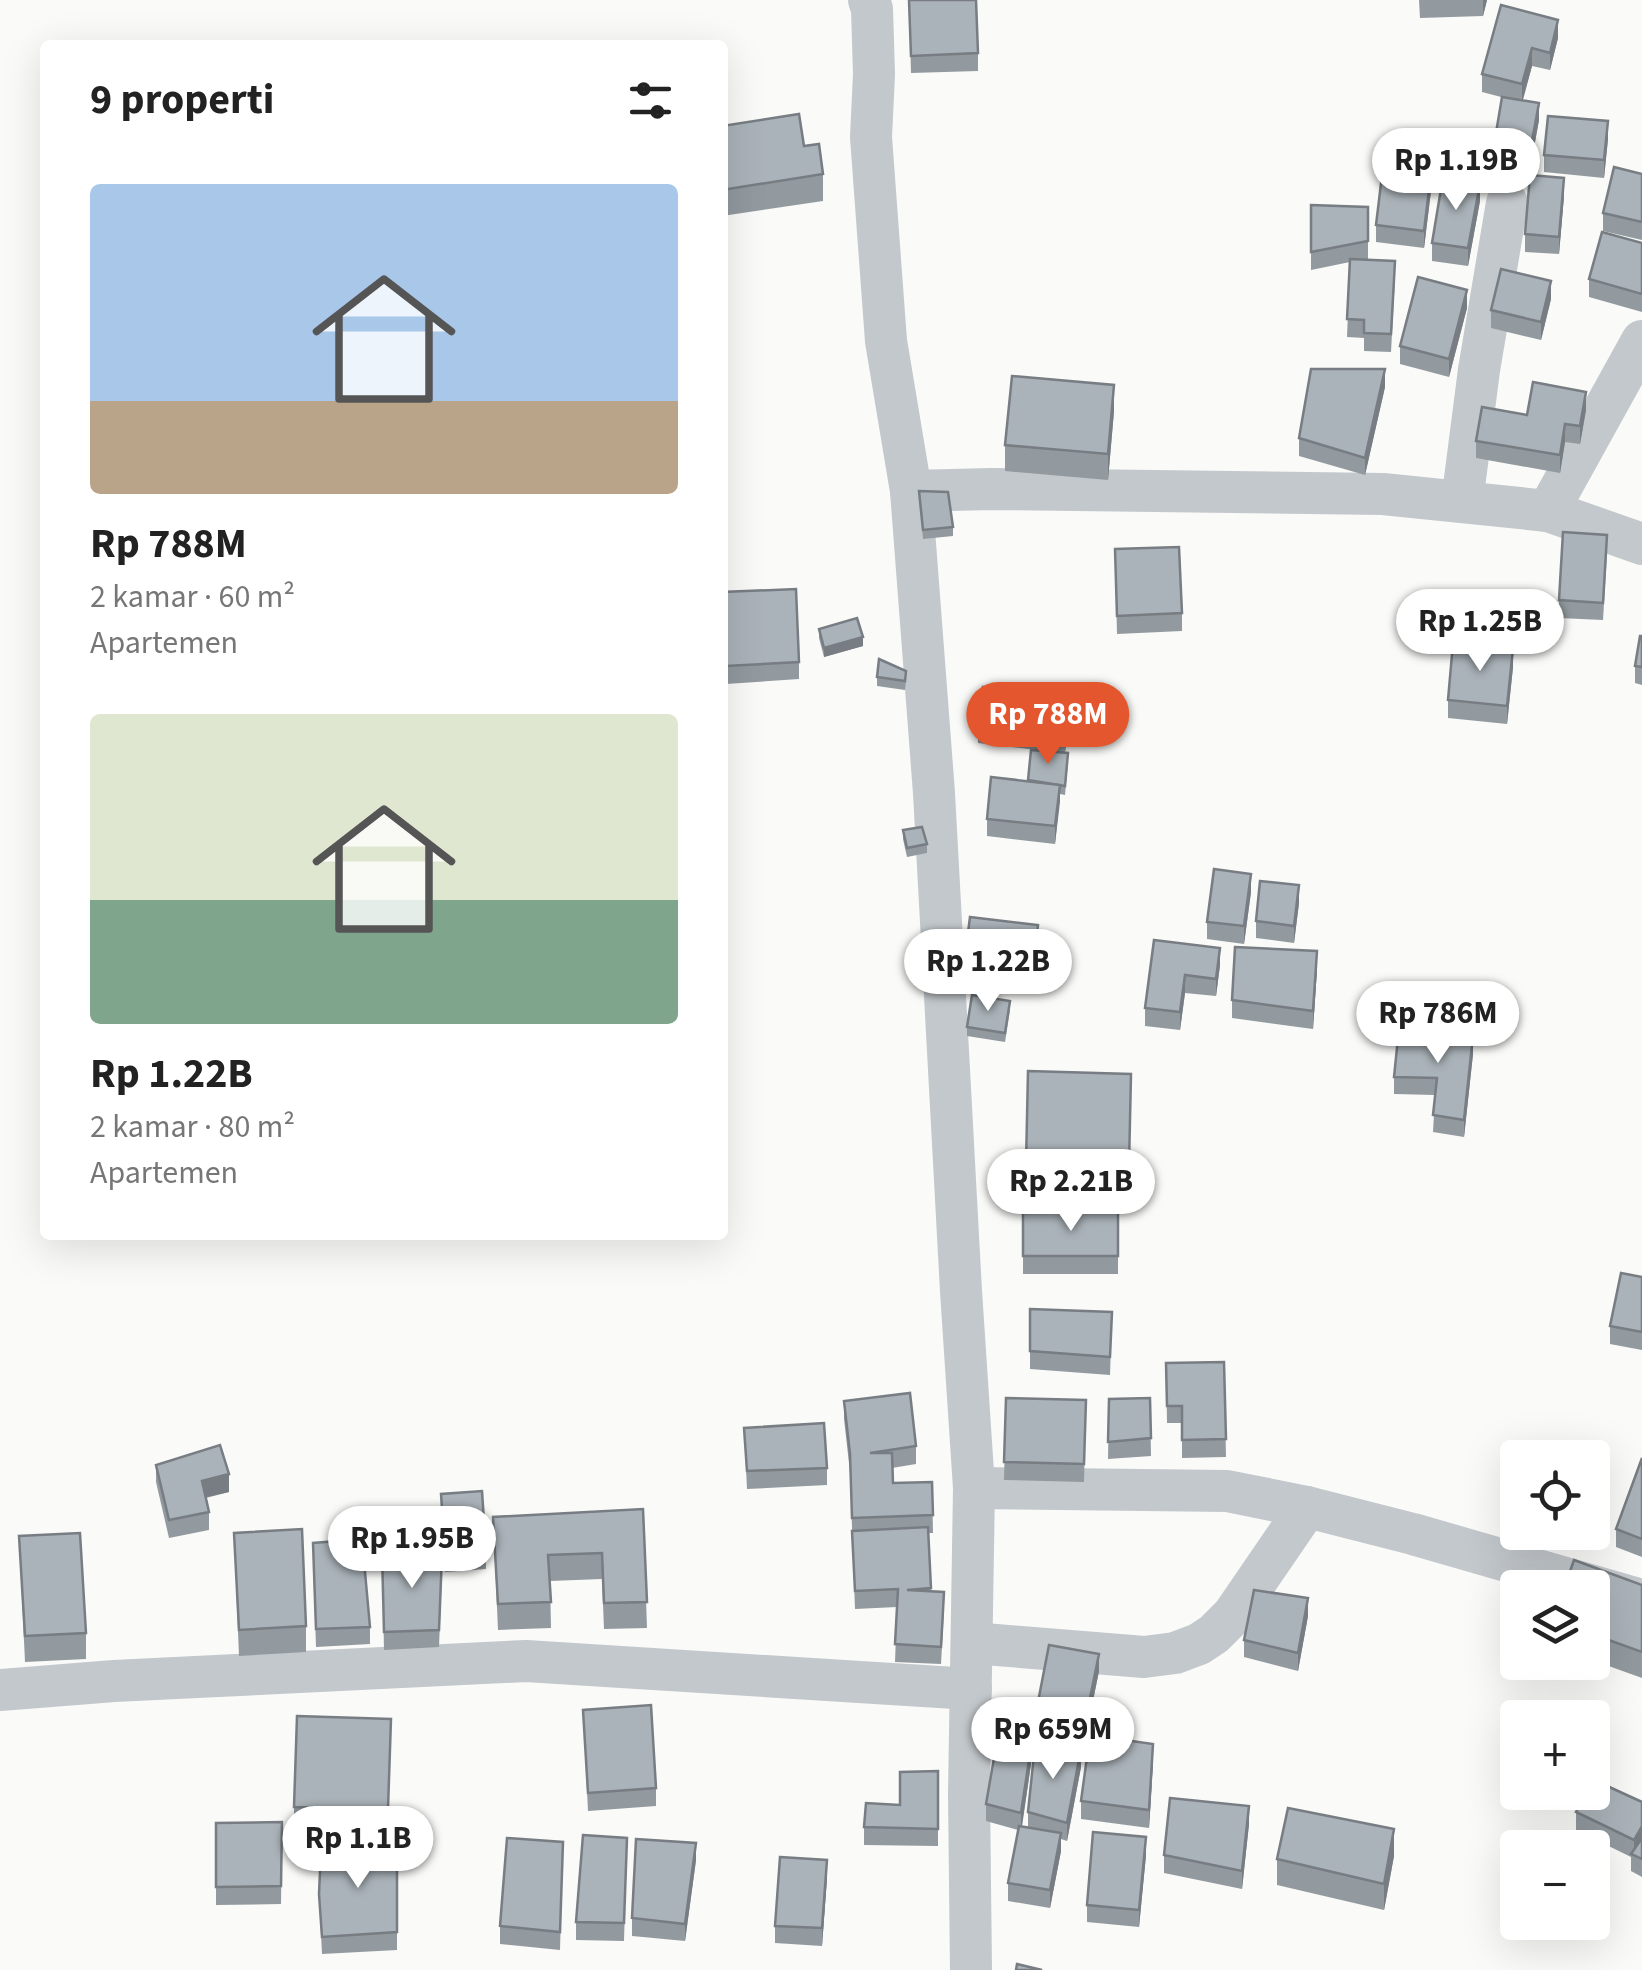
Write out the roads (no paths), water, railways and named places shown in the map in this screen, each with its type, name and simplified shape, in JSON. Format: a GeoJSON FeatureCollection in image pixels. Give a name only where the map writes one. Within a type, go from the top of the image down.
{"type":"FeatureCollection","features":[{"type":"Feature","properties":{"kind":"street"},"geometry":{"type":"LineString","coordinates":[[870,0],[874,74],[871,136],[886,340],[910,491],[934,792],[974,1488],[968,1794],[971,1970]]}},
{"type":"Feature","properties":{"kind":"street"},"geometry":{"type":"LineString","coordinates":[[1462,502],[1507,203]]}},
{"type":"Feature","properties":{"kind":"street"},"geometry":{"type":"LineString","coordinates":[[1548,512],[1642,341]]}},
{"type":"Feature","properties":{"kind":"street"},"geometry":{"type":"LineString","coordinates":[[910,491],[1384,494],[1548,512],[1642,544]]}},
{"type":"Feature","properties":{"kind":"street"},"geometry":{"type":"LineString","coordinates":[[974,1488],[1227,1490],[1413,1534],[1642,1600]]}},
{"type":"Feature","properties":{"kind":"street"},"geometry":{"type":"LineString","coordinates":[[972,1642],[1144,1657],[1176,1653],[1200,1644],[1233,1615],[1307,1507]]}},
{"type":"Feature","properties":{"kind":"street"},"geometry":{"type":"LineString","coordinates":[[0,1690],[526,1661],[971,1689]]}}]}
